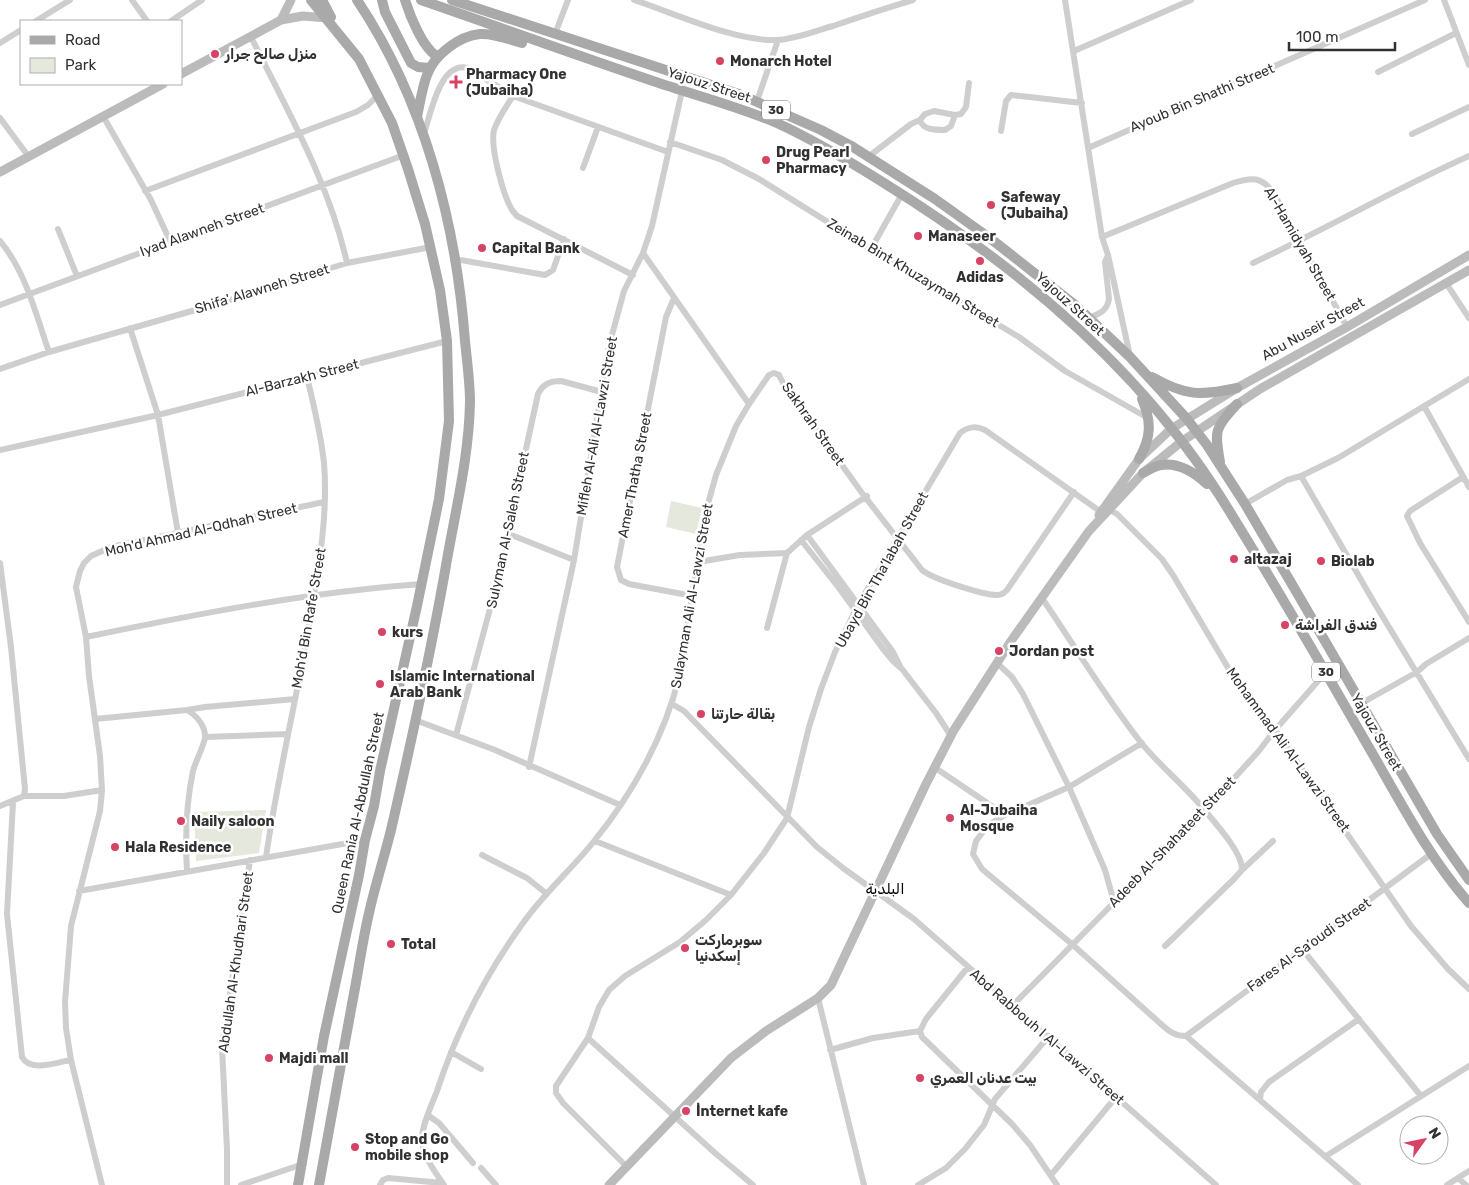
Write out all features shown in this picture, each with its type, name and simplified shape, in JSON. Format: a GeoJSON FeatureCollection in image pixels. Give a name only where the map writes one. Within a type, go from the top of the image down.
{"type":"FeatureCollection","features":[{"type":"Feature","properties":{"kind":"main road","name":"Queen Rania Al-Abdullah Street"},"geometry":{"type":"LineString","coordinates":[[298,1185],[324,1036],[439,499],[449,420],[447,341],[440,290],[404,156],[392,123],[359,59],[311,0]]}},
{"type":"Feature","properties":{"kind":"main road"},"geometry":{"type":"LineString","coordinates":[[322,0],[341,35]]}},
{"type":"Feature","properties":{"kind":"main road"},"geometry":{"type":"LineString","coordinates":[[319,1185],[369,914],[389,836],[437,616],[462,480],[469,421],[470,380],[462,301],[448,223],[423,136],[407,91],[384,44],[357,0]]}},
{"type":"Feature","properties":{"kind":"main road"},"geometry":{"type":"LineString","coordinates":[[382,0],[385,12],[411,63],[418,67],[430,68]]}},
{"type":"Feature","properties":{"kind":"main road"},"geometry":{"type":"LineString","coordinates":[[405,0],[424,42],[431,52],[438,57]]}},
{"type":"Feature","properties":{"kind":"main road","name":"Yajouz Street"},"geometry":{"type":"LineString","coordinates":[[421,0],[775,122],[822,146],[902,194],[985,250],[1025,282],[1080,330],[1136,387],[1171,429],[1218,493],[1326,672],[1431,854],[1469,903]]}},
{"type":"Feature","properties":{"kind":"main road","name":"Yajouz Street"},"geometry":{"type":"LineString","coordinates":[[452,0],[757,101],[821,130],[935,199],[991,239],[1089,318],[1130,357],[1187,419],[1221,466],[1362,703],[1437,834],[1469,880]]}},
{"type":"Feature","properties":{"kind":"main road"},"geometry":{"type":"LineString","coordinates":[[416,118],[422,90],[430,68],[438,57],[461,40],[471,36],[482,34],[514,40],[585,62],[592,60]]}},
{"type":"Feature","properties":{"kind":"main road"},"geometry":{"type":"LineString","coordinates":[[1144,373],[1170,387],[1192,393],[1203,394],[1237,388]]}},
{"type":"Feature","properties":{"kind":"main road"},"geometry":{"type":"LineString","coordinates":[[1136,387],[1145,406],[1149,432],[1147,445],[1139,459]]}},
{"type":"Feature","properties":{"kind":"main road"},"geometry":{"type":"LineString","coordinates":[[1221,466],[1216,441],[1217,432],[1220,423],[1237,404]]}},
{"type":"Feature","properties":{"kind":"main road"},"geometry":{"type":"LineString","coordinates":[[1143,473],[1161,465],[1183,467],[1202,479],[1218,493]]}},
{"type":"Feature","properties":{"kind":"street"},"geometry":{"type":"LineString","coordinates":[[38,20],[70,0]]}},
{"type":"Feature","properties":{"kind":"street"},"geometry":{"type":"LineString","coordinates":[[132,0],[146,20]]}},
{"type":"Feature","properties":{"kind":"street"},"geometry":{"type":"LineString","coordinates":[[172,20],[202,0]]}},
{"type":"Feature","properties":{"kind":"street"},"geometry":{"type":"LineString","coordinates":[[281,20],[291,0]]}},
{"type":"Feature","properties":{"kind":"street"},"geometry":{"type":"LineString","coordinates":[[555,34],[568,0]]}},
{"type":"Feature","properties":{"kind":"street"},"geometry":{"type":"LineString","coordinates":[[634,0],[729,32],[778,40],[805,34],[909,1]]}},
{"type":"Feature","properties":{"kind":"street"},"geometry":{"type":"LineString","coordinates":[[1065,0],[1102,237],[1108,255],[1130,357]]}},
{"type":"Feature","properties":{"kind":"street"},"geometry":{"type":"LineString","coordinates":[[1074,51],[1192,0]]}},
{"type":"Feature","properties":{"kind":"street","name":"Ayoub Bin Shathi Street"},"geometry":{"type":"LineString","coordinates":[[1088,148],[1425,0]]}},
{"type":"Feature","properties":{"kind":"street"},"geometry":{"type":"LineString","coordinates":[[1444,0],[1469,65]]}},
{"type":"Feature","properties":{"kind":"street"},"geometry":{"type":"LineString","coordinates":[[182,73],[281,20],[302,16],[326,18]]}},
{"type":"Feature","properties":{"kind":"street"},"geometry":{"type":"LineString","coordinates":[[0,43],[20,31]]}},
{"type":"Feature","properties":{"kind":"street"},"geometry":{"type":"LineString","coordinates":[[1378,72],[1456,33]]}},
{"type":"Feature","properties":{"kind":"street","name":"Shifa' Alawneh Street"},"geometry":{"type":"LineString","coordinates":[[0,369],[49,352],[230,300],[347,263],[342,242],[322,184],[300,133],[251,37]]}},
{"type":"Feature","properties":{"kind":"street"},"geometry":{"type":"LineString","coordinates":[[757,101],[778,40]]}},
{"type":"Feature","properties":{"kind":"street"},"geometry":{"type":"LineString","coordinates":[[423,136],[437,91],[456,67],[468,68],[513,96],[668,152]]}},
{"type":"Feature","properties":{"kind":"street"},"geometry":{"type":"LineString","coordinates":[[868,157],[911,124],[920,120],[922,116],[934,111],[955,115],[964,112],[969,83]]}},
{"type":"Feature","properties":{"kind":"street"},"geometry":{"type":"LineString","coordinates":[[0,172],[161,85]]}},
{"type":"Feature","properties":{"kind":"street","name":"Mifleh Al-Ali Al-Lawzi Street"},"geometry":{"type":"LineString","coordinates":[[529,766],[574,560],[613,330],[624,291],[643,253],[652,226],[682,91]]}},
{"type":"Feature","properties":{"kind":"street"},"geometry":{"type":"LineString","coordinates":[[145,191],[356,112],[368,105],[378,95]]}},
{"type":"Feature","properties":{"kind":"street"},"geometry":{"type":"LineString","coordinates":[[1001,131],[1006,101],[1011,95],[1082,103]]}},
{"type":"Feature","properties":{"kind":"street"},"geometry":{"type":"LineString","coordinates":[[513,96],[496,126],[493,141],[496,161],[510,206],[517,216],[633,275]]}},
{"type":"Feature","properties":{"kind":"street"},"geometry":{"type":"LineString","coordinates":[[1412,134],[1469,107]]}},
{"type":"Feature","properties":{"kind":"street"},"geometry":{"type":"LineString","coordinates":[[920,120],[922,125],[926,127],[945,130],[951,126],[955,115]]}},
{"type":"Feature","properties":{"kind":"street"},"geometry":{"type":"LineString","coordinates":[[104,116],[170,241]]}},
{"type":"Feature","properties":{"kind":"street"},"geometry":{"type":"LineString","coordinates":[[0,118],[29,157]]}},
{"type":"Feature","properties":{"kind":"street"},"geometry":{"type":"LineString","coordinates":[[583,168],[598,127]]}},
{"type":"Feature","properties":{"kind":"street","name":"Zeinab Bint Khuzaymah Street"},"geometry":{"type":"LineString","coordinates":[[670,142],[722,160],[741,169],[870,249],[1019,337],[1065,371],[1148,418]]}},
{"type":"Feature","properties":{"kind":"street","name":"Iyad Alawneh Street"},"geometry":{"type":"LineString","coordinates":[[0,305],[322,184],[404,156]]}},
{"type":"Feature","properties":{"kind":"street"},"geometry":{"type":"LineString","coordinates":[[1252,263],[1469,156]]}},
{"type":"Feature","properties":{"kind":"street","name":"Al-Hamidyah Street"},"geometry":{"type":"LineString","coordinates":[[1102,237],[1206,193],[1250,178],[1260,180],[1270,188],[1348,326]]}},
{"type":"Feature","properties":{"kind":"street"},"geometry":{"type":"LineString","coordinates":[[870,249],[902,194]]}},
{"type":"Feature","properties":{"kind":"street"},"geometry":{"type":"LineString","coordinates":[[58,229],[76,276]]}},
{"type":"Feature","properties":{"kind":"street"},"geometry":{"type":"LineString","coordinates":[[455,259],[545,275],[553,270],[564,239]]}},
{"type":"Feature","properties":{"kind":"street"},"geometry":{"type":"LineString","coordinates":[[0,241],[12,257],[29,295],[49,352]]}},
{"type":"Feature","properties":{"kind":"street"},"geometry":{"type":"LineString","coordinates":[[347,263],[430,247]]}},
{"type":"Feature","properties":{"kind":"street"},"geometry":{"type":"LineString","coordinates":[[643,253],[749,404]]}},
{"type":"Feature","properties":{"kind":"street"},"geometry":{"type":"LineString","coordinates":[[1089,318],[1102,312],[1108,304],[1104,262],[1108,255]]}},
{"type":"Feature","properties":{"kind":"street","name":"Abu Nuseir Street"},"geometry":{"type":"LineString","coordinates":[[1106,511],[1139,459],[1171,429],[1237,388],[1469,255]]}},
{"type":"Feature","properties":{"kind":"street","name":"Abu Nuseir Street"},"geometry":{"type":"LineString","coordinates":[[1106,511],[1143,473],[1181,442],[1237,404],[1469,270]]}},
{"type":"Feature","properties":{"kind":"street"},"geometry":{"type":"LineString","coordinates":[[1446,283],[1469,318]]}},
{"type":"Feature","properties":{"kind":"street","name":"Amer Thatha Street"},"geometry":{"type":"LineString","coordinates":[[674,298],[663,330],[617,571],[621,580],[629,584],[693,596]]}},
{"type":"Feature","properties":{"kind":"street"},"geometry":{"type":"LineString","coordinates":[[130,328],[158,416],[178,533]]}},
{"type":"Feature","properties":{"kind":"street","name":"Al-Barzakh Street"},"geometry":{"type":"LineString","coordinates":[[0,450],[158,416],[447,341]]}},
{"type":"Feature","properties":{"kind":"street","name":"Sulayman Ali Al-Lawzi Street"},"geometry":{"type":"LineString","coordinates":[[443,1184],[427,1158],[423,1145],[423,1133],[451,1052],[478,993],[523,922],[595,840],[636,780],[672,704],[679,677],[708,504],[716,475],[736,426],[749,404],[769,375],[774,373],[778,375]]}},
{"type":"Feature","properties":{"kind":"street","name":"Sakhrah Street"},"geometry":{"type":"LineString","coordinates":[[778,375],[786,382],[868,498],[922,570],[928,575],[959,586],[999,595],[1008,590],[1074,492]]}},
{"type":"Feature","properties":{"kind":"street","name":"Moh'd Bin Rafe' Street"},"geometry":{"type":"LineString","coordinates":[[266,857],[275,796],[304,655],[321,551],[324,463],[319,425],[307,377]]}},
{"type":"Feature","properties":{"kind":"street"},"geometry":{"type":"LineString","coordinates":[[1245,504],[1287,480],[1338,458],[1469,379]]}},
{"type":"Feature","properties":{"kind":"street","name":"Sulyman Al-Saleh Street"},"geometry":{"type":"LineString","coordinates":[[456,735],[509,534],[529,430],[538,394],[547,383],[561,381],[602,392]]}},
{"type":"Feature","properties":{"kind":"street"},"geometry":{"type":"LineString","coordinates":[[1424,406],[1469,487]]}},
{"type":"Feature","properties":{"kind":"street","name":"Mohammad Ali Al-Lawzi Street"},"geometry":{"type":"LineString","coordinates":[[969,428],[974,427],[986,430],[1074,492],[1106,511],[1117,514],[1162,560],[1190,602],[1240,688],[1275,730],[1411,926],[1448,969],[1469,989]]}},
{"type":"Feature","properties":{"kind":"street","name":"Ubayd Bin Tha’labah Street"},"geometry":{"type":"LineString","coordinates":[[627,1166],[563,1103],[556,1093],[556,1086],[588,1038],[599,1007],[609,990],[630,972],[680,942],[706,920],[731,895],[764,853],[787,818],[802,753],[821,689],[835,652],[857,608],[957,437],[969,428]]}},
{"type":"Feature","properties":{"kind":"street"},"geometry":{"type":"LineString","coordinates":[[1300,476],[1469,758]]}},
{"type":"Feature","properties":{"kind":"street"},"geometry":{"type":"LineString","coordinates":[[1463,477],[1410,511],[1406,516],[1420,543],[1469,622]]}},
{"type":"Feature","properties":{"kind":"street"},"geometry":{"type":"LineString","coordinates":[[766,628],[787,554],[807,535],[868,498]]}},
{"type":"Feature","properties":{"kind":"street","name":"Moh'd Ahmad Al-Qdhah Street"},"geometry":{"type":"LineString","coordinates":[[102,1185],[71,1060],[66,1028],[65,1002],[71,926],[78,891],[100,811],[102,790],[86,637],[76,587],[80,571],[84,563],[91,556],[111,547],[324,502]]}},
{"type":"Feature","properties":{"kind":"street"},"geometry":{"type":"LineString","coordinates":[[609,1185],[720,1068],[766,1030],[818,998],[833,983],[934,767],[951,736],[997,663],[1089,531],[1106,511]]}},
{"type":"Feature","properties":{"kind":"street"},"geometry":{"type":"LineString","coordinates":[[509,534],[574,560]]}},
{"type":"Feature","properties":{"kind":"street"},"geometry":{"type":"LineString","coordinates":[[807,535],[857,608]]}},
{"type":"Feature","properties":{"kind":"street"},"geometry":{"type":"LineString","coordinates":[[801,540],[897,658],[902,669],[951,736]]}},
{"type":"Feature","properties":{"kind":"street"},"geometry":{"type":"LineString","coordinates":[[698,562],[740,554],[787,554]]}},
{"type":"Feature","properties":{"kind":"street"},"geometry":{"type":"LineString","coordinates":[[0,563],[25,778],[24,796]]}},
{"type":"Feature","properties":{"kind":"street"},"geometry":{"type":"LineString","coordinates":[[86,637],[283,600],[391,586],[422,584]]}},
{"type":"Feature","properties":{"kind":"street"},"geometry":{"type":"LineString","coordinates":[[1042,598],[1084,662],[1142,743],[1205,810],[1240,860],[1242,870]]}},
{"type":"Feature","properties":{"kind":"street"},"geometry":{"type":"LineString","coordinates":[[1362,703],[1417,672],[1426,664],[1469,638]]}},
{"type":"Feature","properties":{"kind":"street"},"geometry":{"type":"LineString","coordinates":[[997,663],[1012,677],[1023,694],[1069,787],[1104,870],[1114,902]]}},
{"type":"Feature","properties":{"kind":"street","name":"Adeeb Al-Shahateet Street"},"geometry":{"type":"LineString","coordinates":[[1012,1006],[1205,810],[1258,752],[1326,672]]}},
{"type":"Feature","properties":{"kind":"street"},"geometry":{"type":"LineString","coordinates":[[95,719],[295,699]]}},
{"type":"Feature","properties":{"kind":"street","name":"Abd Rabbouh I Al-Lawzi Street"},"geometry":{"type":"LineString","coordinates":[[672,704],[684,711],[817,847],[914,919],[1216,1185]]}},
{"type":"Feature","properties":{"kind":"street"},"geometry":{"type":"LineString","coordinates":[[187,710],[200,721],[205,737],[196,759],[189,794],[186,830],[187,871]]}},
{"type":"Feature","properties":{"kind":"street"},"geometry":{"type":"LineString","coordinates":[[415,720],[456,735],[620,805]]}},
{"type":"Feature","properties":{"kind":"street"},"geometry":{"type":"LineString","coordinates":[[205,737],[287,734]]}},
{"type":"Feature","properties":{"kind":"street"},"geometry":{"type":"LineString","coordinates":[[1142,743],[1069,787],[1005,815],[985,829],[976,841],[973,854],[977,862],[990,876],[1073,945],[1172,1034],[1186,1036],[1358,1185]]}},
{"type":"Feature","properties":{"kind":"street"},"geometry":{"type":"LineString","coordinates":[[934,767],[1005,815]]}},
{"type":"Feature","properties":{"kind":"street"},"geometry":{"type":"LineString","coordinates":[[0,806],[24,796],[64,796],[102,790]]}},
{"type":"Feature","properties":{"kind":"street"},"geometry":{"type":"LineString","coordinates":[[13,802],[3,915],[22,1057],[24,1061],[32,1066],[71,1060]]}},
{"type":"Feature","properties":{"kind":"street"},"geometry":{"type":"LineString","coordinates":[[78,891],[365,840]]}},
{"type":"Feature","properties":{"kind":"street"},"geometry":{"type":"LineString","coordinates":[[595,840],[731,895]]}},
{"type":"Feature","properties":{"kind":"street"},"geometry":{"type":"LineString","coordinates":[[1165,946],[1273,841]]}},
{"type":"Feature","properties":{"kind":"street","name":"Fares Al-Sa’oudi Street"},"geometry":{"type":"LineString","coordinates":[[1186,1036],[1431,854]]}},
{"type":"Feature","properties":{"kind":"street"},"geometry":{"type":"LineString","coordinates":[[482,855],[527,878],[547,894]]}},
{"type":"Feature","properties":{"kind":"street","name":"Abdullah Al-Khudhari Street"},"geometry":{"type":"LineString","coordinates":[[227,1185],[222,1047],[250,860]]}},
{"type":"Feature","properties":{"kind":"street"},"geometry":{"type":"LineString","coordinates":[[1302,949],[1421,1096]]}},
{"type":"Feature","properties":{"kind":"street"},"geometry":{"type":"LineString","coordinates":[[968,967],[926,1019],[920,1031],[922,1037],[993,1105],[1030,1145],[1057,1185]]}},
{"type":"Feature","properties":{"kind":"street"},"geometry":{"type":"LineString","coordinates":[[818,998],[864,1185]]}},
{"type":"Feature","properties":{"kind":"street"},"geometry":{"type":"LineString","coordinates":[[1260,1099],[1261,1092],[1269,1082],[1359,1019]]}},
{"type":"Feature","properties":{"kind":"street"},"geometry":{"type":"LineString","coordinates":[[830,1050],[874,1038],[920,1031]]}},
{"type":"Feature","properties":{"kind":"street"},"geometry":{"type":"LineString","coordinates":[[918,1185],[937,1174],[965,1149],[984,1125],[996,1099],[1048,1036]]}},
{"type":"Feature","properties":{"kind":"street"},"geometry":{"type":"LineString","coordinates":[[588,1038],[753,1185]]}},
{"type":"Feature","properties":{"kind":"street"},"geometry":{"type":"LineString","coordinates":[[451,1052],[482,1069]]}},
{"type":"Feature","properties":{"kind":"street"},"geometry":{"type":"LineString","coordinates":[[1326,1156],[1469,1066]]}},
{"type":"Feature","properties":{"kind":"street"},"geometry":{"type":"LineString","coordinates":[[1051,1175],[1116,1097]]}},
{"type":"Feature","properties":{"kind":"street"},"geometry":{"type":"LineString","coordinates":[[428,1116],[439,1123],[473,1163]]}},
{"type":"Feature","properties":{"kind":"street"},"geometry":{"type":"LineString","coordinates":[[241,1185],[303,1164]]}},
{"type":"Feature","properties":{"kind":"street"},"geometry":{"type":"LineString","coordinates":[[481,1168],[496,1185]]}},
{"type":"Feature","properties":{"kind":"street"},"geometry":{"type":"LineString","coordinates":[[1446,1185],[1469,1171]]}},
{"type":"Feature","properties":{"kind":"street"},"geometry":{"type":"LineString","coordinates":[[380,1185],[381,1182],[388,1178],[443,1184]]}},
{"type":"Feature","properties":{"kind":"street"},"geometry":{"type":"LineString","coordinates":[[1458,1178],[1466,1185]]}},
{"type":"Feature","properties":{"kind":"green space"},"geometry":{"type":"Polygon","coordinates":[[[671,501],[702,508],[696,534],[666,527],[671,501]]]}},
{"type":"Feature","properties":{"kind":"green space"},"geometry":{"type":"Polygon","coordinates":[[[266,810],[259,853],[196,861],[194,812],[266,810]]]}},
{"type":"Feature","properties":{"kind":"place","name":"منزل صالح جرار"},"geometry":{"type":"Point","coordinates":[215,54]}},
{"type":"Feature","properties":{"kind":"place","name":"Monarch Hotel"},"geometry":{"type":"Point","coordinates":[720,61]}},
{"type":"Feature","properties":{"kind":"place","name":"Pharmacy One (Jubaiha)"},"geometry":{"type":"Point","coordinates":[456,82]}},
{"type":"Feature","properties":{"kind":"place","name":"Drug Pearl Pharmacy"},"geometry":{"type":"Point","coordinates":[766,160]}},
{"type":"Feature","properties":{"kind":"place","name":"Safeway (Jubaiha)"},"geometry":{"type":"Point","coordinates":[991,205]}},
{"type":"Feature","properties":{"kind":"place","name":"Manaseer"},"geometry":{"type":"Point","coordinates":[918,236]}},
{"type":"Feature","properties":{"kind":"place","name":"Capital Bank"},"geometry":{"type":"Point","coordinates":[482,248]}},
{"type":"Feature","properties":{"kind":"place","name":"Adidas"},"geometry":{"type":"Point","coordinates":[980,261]}},
{"type":"Feature","properties":{"kind":"place","name":"altazaj"},"geometry":{"type":"Point","coordinates":[1234,559]}},
{"type":"Feature","properties":{"kind":"place","name":"Biolab"},"geometry":{"type":"Point","coordinates":[1321,561]}},
{"type":"Feature","properties":{"kind":"place","name":"فندق الفراشة"},"geometry":{"type":"Point","coordinates":[1285,625]}},
{"type":"Feature","properties":{"kind":"place","name":"kurs"},"geometry":{"type":"Point","coordinates":[382,632]}},
{"type":"Feature","properties":{"kind":"place","name":"Jordan post"},"geometry":{"type":"Point","coordinates":[999,651]}},
{"type":"Feature","properties":{"kind":"place","name":"Islamic International Arab Bank"},"geometry":{"type":"Point","coordinates":[380,684]}},
{"type":"Feature","properties":{"kind":"place","name":"بقالة حارتنا"},"geometry":{"type":"Point","coordinates":[701,714]}},
{"type":"Feature","properties":{"kind":"place","name":"Al-Jubaiha Mosque"},"geometry":{"type":"Point","coordinates":[950,818]}},
{"type":"Feature","properties":{"kind":"place","name":"Naily saloon"},"geometry":{"type":"Point","coordinates":[181,821]}},
{"type":"Feature","properties":{"kind":"place","name":"Hala Residence"},"geometry":{"type":"Point","coordinates":[115,847]}},
{"type":"Feature","properties":{"kind":"place","name":"Total"},"geometry":{"type":"Point","coordinates":[391,944]}},
{"type":"Feature","properties":{"kind":"place","name":"سوبرماركت إسكدنيا"},"geometry":{"type":"Point","coordinates":[685,948]}},
{"type":"Feature","properties":{"kind":"place","name":"Majdi mall"},"geometry":{"type":"Point","coordinates":[269,1058]}},
{"type":"Feature","properties":{"kind":"place","name":"بيت عدنان العمري"},"geometry":{"type":"Point","coordinates":[920,1078]}},
{"type":"Feature","properties":{"kind":"place","name":"İnternet kafe"},"geometry":{"type":"Point","coordinates":[686,1111]}},
{"type":"Feature","properties":{"kind":"place","name":"Stop and Go mobile shop"},"geometry":{"type":"Point","coordinates":[355,1147]}},
{"type":"Feature","properties":{"kind":"district","name":"البلدية"},"geometry":{"type":"Point","coordinates":[885,889]}}]}
